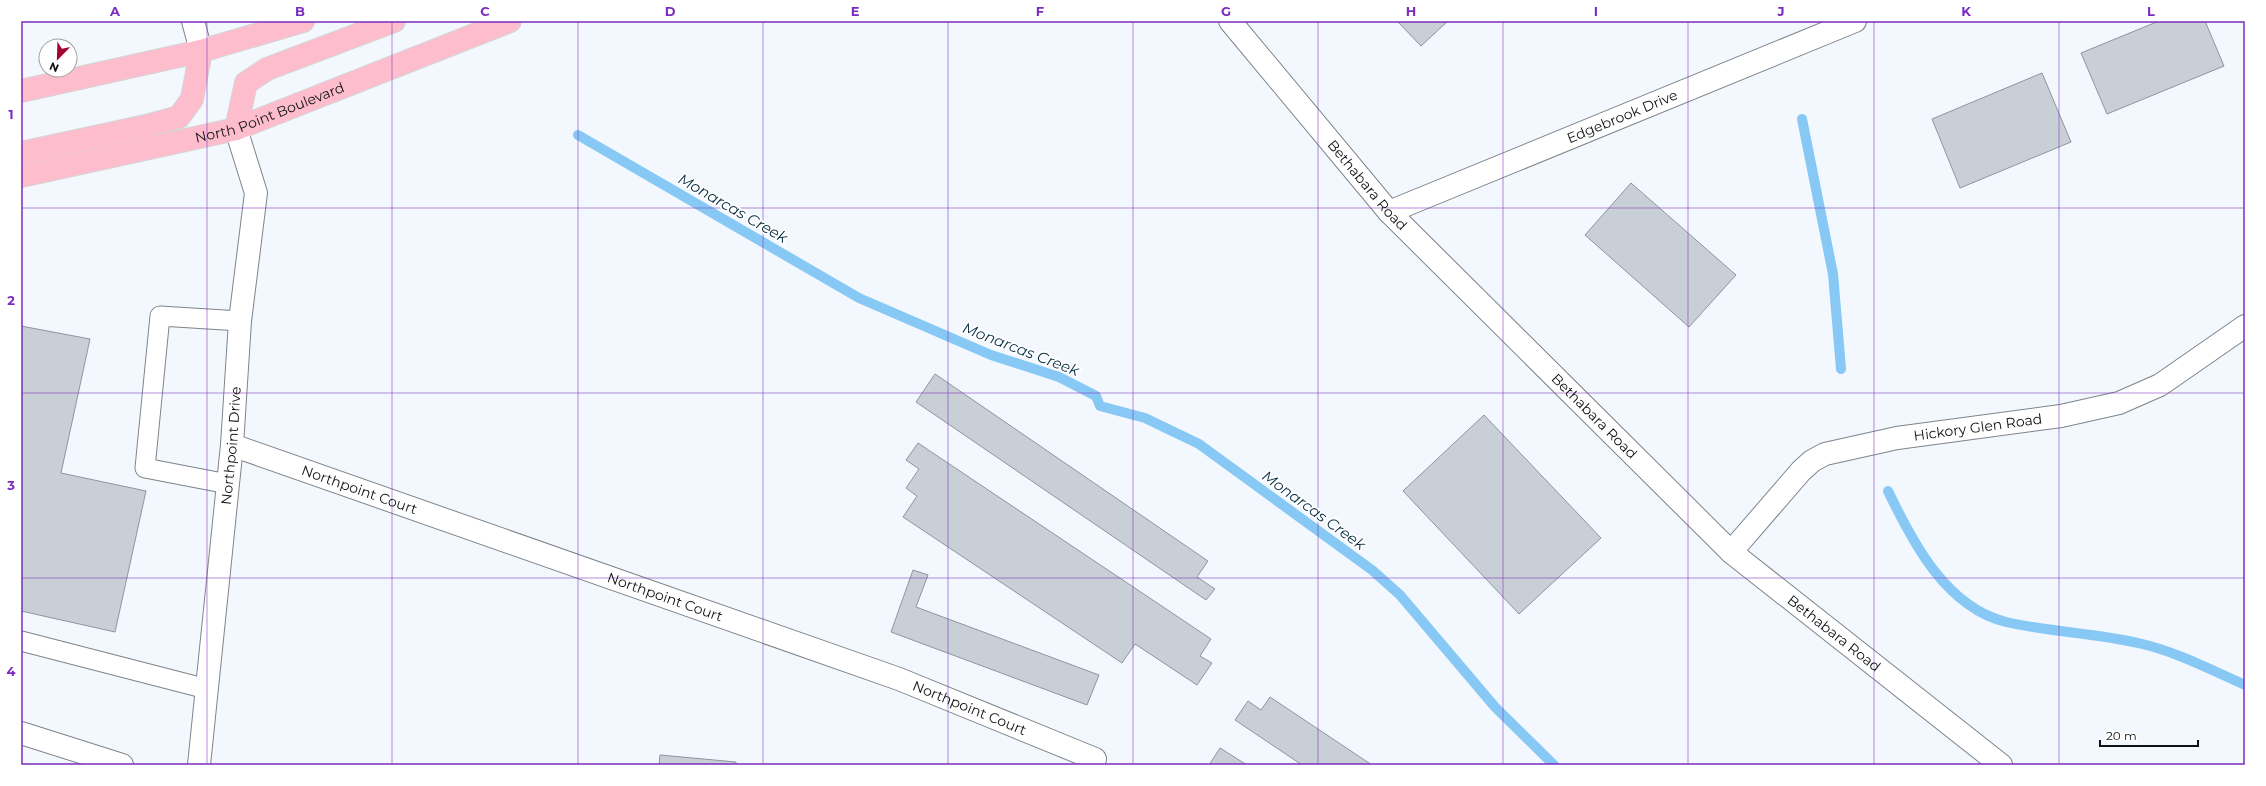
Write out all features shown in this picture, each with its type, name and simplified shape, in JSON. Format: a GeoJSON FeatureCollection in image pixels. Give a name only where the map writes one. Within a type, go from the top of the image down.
{"type":"FeatureCollection","features":[{"type":"Feature","properties":{"kind":"main road"},"geometry":{"type":"LineString","coordinates":[[21,92],[201,51],[303,21]]}},
{"type":"Feature","properties":{"kind":"main road"},"geometry":{"type":"LineString","coordinates":[[236,129],[246,83],[267,69],[394,21]]}},
{"type":"Feature","properties":{"kind":"main road","name":"North Point Boulevard"},"geometry":{"type":"LineString","coordinates":[[21,176],[236,129],[510,21]]}},
{"type":"Feature","properties":{"kind":"main road"},"geometry":{"type":"LineString","coordinates":[[21,153],[146,126],[179,117],[192,99],[201,51]]}},
{"type":"Feature","properties":{"kind":"street"},"geometry":{"type":"LineString","coordinates":[[193,21],[201,51]]}},
{"type":"Feature","properties":{"kind":"street","name":"Bethabara Road"},"geometry":{"type":"LineString","coordinates":[[1230,21],[1389,212],[1731,552],[2001,765]]}},
{"type":"Feature","properties":{"kind":"street","name":"Edgebrook Drive"},"geometry":{"type":"LineString","coordinates":[[1389,212],[1855,21]]}},
{"type":"Feature","properties":{"kind":"street","name":"Northpoint Drive"},"geometry":{"type":"LineString","coordinates":[[199,765],[232,445],[240,321],[256,193],[236,129]]}},
{"type":"Feature","properties":{"kind":"street","name":"Hickory Glen Road"},"geometry":{"type":"LineString","coordinates":[[1731,552],[1801,471],[1812,461],[1825,454],[1897,438],[2061,416],[2119,403],[2160,385],[2245,326]]}},
{"type":"Feature","properties":{"kind":"street","name":"Northpoint Court"},"geometry":{"type":"LineString","coordinates":[[232,445],[899,678],[1098,762]]}},
{"type":"Feature","properties":{"kind":"street"},"geometry":{"type":"LineString","coordinates":[[21,734],[122,765]]}},
{"type":"Feature","properties":{"kind":"lane"},"geometry":{"type":"LineString","coordinates":[[228,484],[145,468],[160,316],[240,321]]}},
{"type":"Feature","properties":{"kind":"lane"},"geometry":{"type":"LineString","coordinates":[[21,641],[207,689]]}},
{"type":"Feature","properties":{"kind":"building"},"geometry":{"type":"Polygon","coordinates":[[[1397,21],[1448,21],[1421,46],[1397,21]]]}},
{"type":"Feature","properties":{"kind":"building"},"geometry":{"type":"Polygon","coordinates":[[[2159,21],[2205,21],[2224,66],[2107,114],[2081,53],[2159,21]]]}},
{"type":"Feature","properties":{"kind":"building"},"geometry":{"type":"Polygon","coordinates":[[[2042,73],[2071,142],[1960,188],[1932,119],[2042,73]]]}},
{"type":"Feature","properties":{"kind":"building"},"geometry":{"type":"Polygon","coordinates":[[[1631,183],[1736,275],[1689,327],[1585,235],[1631,183]]]}},
{"type":"Feature","properties":{"kind":"building"},"geometry":{"type":"Polygon","coordinates":[[[21,326],[90,339],[61,473],[146,491],[115,632],[21,611],[21,326]]]}},
{"type":"Feature","properties":{"kind":"building"},"geometry":{"type":"Polygon","coordinates":[[[935,374],[1208,561],[1197,577],[1215,589],[1206,600],[916,402],[935,374]]]}},
{"type":"Feature","properties":{"kind":"building"},"geometry":{"type":"Polygon","coordinates":[[[1484,415],[1601,538],[1519,614],[1403,491],[1484,415]]]}},
{"type":"Feature","properties":{"kind":"building"},"geometry":{"type":"Polygon","coordinates":[[[918,443],[1211,639],[1200,656],[1212,663],[1197,685],[1135,644],[1122,663],[903,517],[917,496],[906,488],[919,469],[906,460],[918,443]]]}},
{"type":"Feature","properties":{"kind":"building"},"geometry":{"type":"Polygon","coordinates":[[[913,570],[928,575],[916,607],[1099,675],[1087,705],[891,632],[913,570]]]}},
{"type":"Feature","properties":{"kind":"building"},"geometry":{"type":"Polygon","coordinates":[[[1270,697],[1372,765],[1302,765],[1235,720],[1248,701],[1261,710],[1270,697]]]}},
{"type":"Feature","properties":{"kind":"building"},"geometry":{"type":"Polygon","coordinates":[[[1220,748],[1247,765],[1209,765],[1220,748]]]}},
{"type":"Feature","properties":{"kind":"building"},"geometry":{"type":"Polygon","coordinates":[[[660,755],[736,762],[736,765],[659,765],[660,755]]]}},
{"type":"Feature","properties":{"kind":"waterway"},"geometry":{"type":"LineString","coordinates":[[1802,119],[1833,274],[1841,369]]}},
{"type":"Feature","properties":{"kind":"waterway","name":"Monarcas Creek"},"geometry":{"type":"LineString","coordinates":[[578,135],[859,298],[991,355],[1059,377],[1096,396],[1100,406],[1145,418],[1199,444],[1372,570],[1400,595],[1495,707],[1554,765]]}},
{"type":"Feature","properties":{"kind":"waterway"},"geometry":{"type":"LineString","coordinates":[[1888,491],[1909,531],[1934,570],[1949,588],[1966,603],[1985,614],[2006,622],[2105,637],[2152,646],[2193,661],[2245,685]]}}]}
